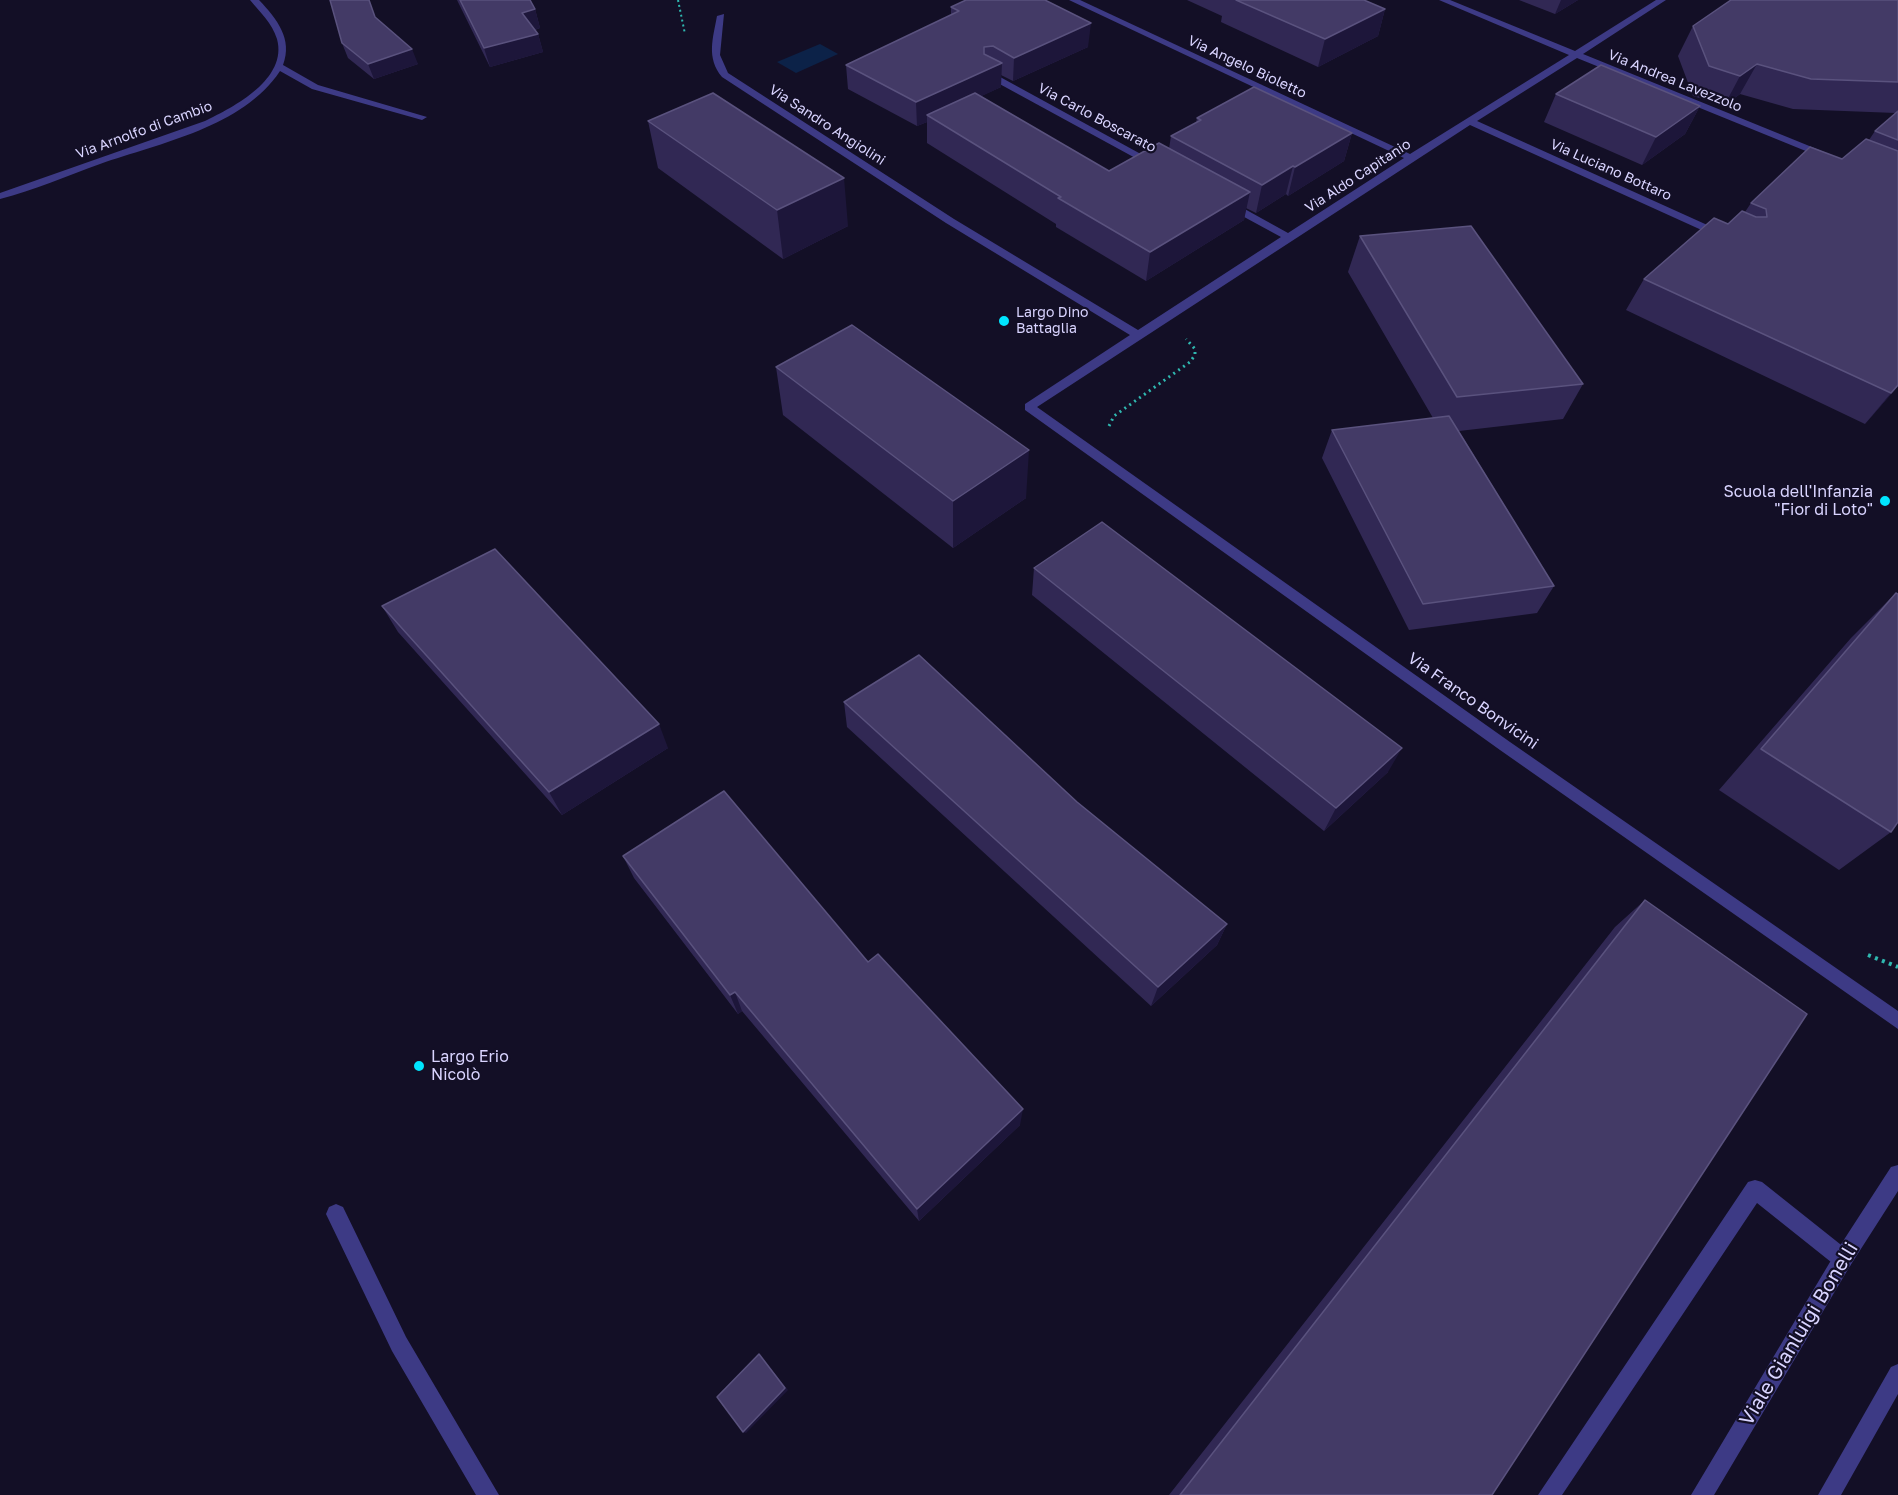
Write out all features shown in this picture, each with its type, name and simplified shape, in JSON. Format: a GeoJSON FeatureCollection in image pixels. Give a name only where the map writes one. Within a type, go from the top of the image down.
{"type":"FeatureCollection","features":[{"type":"Feature","properties":{"kind":"street"},"geometry":{"type":"LineString","coordinates":[[254,0],[280,37],[282,48],[278,66],[315,87],[422,117]]}},
{"type":"Feature","properties":{"kind":"street","name":"Via Angelo Bioletto"},"geometry":{"type":"LineString","coordinates":[[1073,0],[1411,158]]}},
{"type":"Feature","properties":{"kind":"street","name":"Via Andrea Lavezzolo"},"geometry":{"type":"LineString","coordinates":[[1443,0],[1833,159]]}},
{"type":"Feature","properties":{"kind":"street","name":"Via Aldo Capitanio"},"geometry":{"type":"LineString","coordinates":[[1158,321],[1662,0]]}},
{"type":"Feature","properties":{"kind":"street","name":"Via Sandro Angiolini"},"geometry":{"type":"LineString","coordinates":[[721,16],[715,58],[717,66],[725,75],[967,231],[1138,335]]}},
{"type":"Feature","properties":{"kind":"street","name":"Via Arnolfo di Cambio"},"geometry":{"type":"LineString","coordinates":[[0,196],[218,119],[254,96],[269,81],[278,66]]}},
{"type":"Feature","properties":{"kind":"street","name":"Via Carlo Boscarato"},"geometry":{"type":"LineString","coordinates":[[988,74],[1164,169]]}},
{"type":"Feature","properties":{"kind":"street","name":"Via Luciano Bottaro"},"geometry":{"type":"LineString","coordinates":[[1470,121],[1731,239]]}},
{"type":"Feature","properties":{"kind":"street"},"geometry":{"type":"LineString","coordinates":[[1216,197],[1288,237]]}},
{"type":"Feature","properties":{"kind":"street"},"geometry":{"type":"LineString","coordinates":[[1138,335],[1158,321]]}},
{"type":"Feature","properties":{"kind":"street","name":"Via Franco Bonvicini"},"geometry":{"type":"LineString","coordinates":[[1138,335],[1029,407],[1525,760],[1898,1021]]}},
{"type":"Feature","properties":{"kind":"street","name":"Viale Gianluigi Bonelli"},"geometry":{"type":"LineString","coordinates":[[1702,1495],[1843,1259],[1898,1174]]}},
{"type":"Feature","properties":{"kind":"street"},"geometry":{"type":"LineString","coordinates":[[1549,1495],[1755,1189],[1843,1259]]}},
{"type":"Feature","properties":{"kind":"street"},"geometry":{"type":"LineString","coordinates":[[336,1214],[399,1344],[488,1495]]}},
{"type":"Feature","properties":{"kind":"street"},"geometry":{"type":"LineString","coordinates":[[1829,1495],[1898,1374]]}},
{"type":"Feature","properties":{"kind":"path"},"geometry":{"type":"LineString","coordinates":[[678,0],[686,39]]}},
{"type":"Feature","properties":{"kind":"path"},"geometry":{"type":"LineString","coordinates":[[1113,435],[1109,427],[1114,416],[1194,359],[1196,350],[1194,344],[1158,321]]}},
{"type":"Feature","properties":{"kind":"path"},"geometry":{"type":"LineString","coordinates":[[1862,951],[1872,958],[1898,967]]}},
{"type":"Feature","properties":{"kind":"water"},"geometry":{"type":"Polygon","coordinates":[[[820,44],[838,54],[796,73],[777,62],[820,44]]]}},
{"type":"Feature","properties":{"kind":"building"},"geometry":{"type":"Polygon","coordinates":[[[330,0],[369,0],[375,17],[412,49],[368,64],[342,43],[330,0]]]}},
{"type":"Feature","properties":{"kind":"building"},"geometry":{"type":"Polygon","coordinates":[[[460,0],[530,0],[535,9],[522,13],[538,34],[484,48],[460,0]]]}},
{"type":"Feature","properties":{"kind":"building"},"geometry":{"type":"Polygon","coordinates":[[[966,0],[1045,0],[1091,23],[1014,58],[993,46],[984,47],[984,54],[1002,63],[916,102],[846,65],[959,11],[951,7],[966,0]]]}},
{"type":"Feature","properties":{"kind":"building"},"geometry":{"type":"Polygon","coordinates":[[[1236,0],[1364,0],[1385,9],[1325,39],[1236,0]]]}},
{"type":"Feature","properties":{"kind":"building"},"geometry":{"type":"Polygon","coordinates":[[[1731,0],[1898,0],[1898,82],[1811,79],[1757,64],[1740,76],[1709,66],[1693,26],[1731,0]]]}},
{"type":"Feature","properties":{"kind":"building"},"geometry":{"type":"Polygon","coordinates":[[[1601,65],[1700,106],[1656,137],[1556,94],[1601,65]]]}},
{"type":"Feature","properties":{"kind":"building"},"geometry":{"type":"Polygon","coordinates":[[[1254,87],[1352,133],[1262,185],[1171,136],[1201,120],[1197,118],[1254,87]]]}},
{"type":"Feature","properties":{"kind":"building"},"geometry":{"type":"Polygon","coordinates":[[[713,93],[844,178],[777,210],[648,121],[713,93]]]}},
{"type":"Feature","properties":{"kind":"building"},"geometry":{"type":"Polygon","coordinates":[[[975,93],[1109,171],[1159,143],[1250,192],[1150,252],[1058,198],[1061,197],[927,115],[975,93]]]}},
{"type":"Feature","properties":{"kind":"building"},"geometry":{"type":"Polygon","coordinates":[[[1898,111],[1898,140],[1875,131],[1898,111]]]}},
{"type":"Feature","properties":{"kind":"building"},"geometry":{"type":"Polygon","coordinates":[[[1866,139],[1898,151],[1898,385],[1891,393],[1644,279],[1714,218],[1728,224],[1742,211],[1756,217],[1767,217],[1766,209],[1751,203],[1810,147],[1842,159],[1866,139]]]}},
{"type":"Feature","properties":{"kind":"building"},"geometry":{"type":"Polygon","coordinates":[[[1471,226],[1583,384],[1457,397],[1360,236],[1471,226]]]}},
{"type":"Feature","properties":{"kind":"building"},"geometry":{"type":"Polygon","coordinates":[[[852,325],[1029,450],[953,501],[776,367],[852,325]]]}},
{"type":"Feature","properties":{"kind":"building"},"geometry":{"type":"Polygon","coordinates":[[[1449,416],[1554,586],[1423,604],[1332,430],[1449,416]]]}},
{"type":"Feature","properties":{"kind":"building"},"geometry":{"type":"Polygon","coordinates":[[[1102,522],[1402,748],[1336,808],[1034,568],[1102,522]]]}},
{"type":"Feature","properties":{"kind":"building"},"geometry":{"type":"Polygon","coordinates":[[[495,549],[659,724],[549,792],[382,606],[495,549]]]}},
{"type":"Feature","properties":{"kind":"building"},"geometry":{"type":"Polygon","coordinates":[[[1896,593],[1898,594],[1898,822],[1891,832],[1761,749],[1896,593]]]}},
{"type":"Feature","properties":{"kind":"building"},"geometry":{"type":"Polygon","coordinates":[[[919,655],[1077,802],[1227,924],[1158,987],[844,702],[919,655]]]}},
{"type":"Feature","properties":{"kind":"building"},"geometry":{"type":"Polygon","coordinates":[[[724,791],[868,962],[878,954],[1023,1109],[917,1209],[735,992],[730,995],[623,856],[724,791]]]}},
{"type":"Feature","properties":{"kind":"building"},"geometry":{"type":"Polygon","coordinates":[[[1645,900],[1807,1014],[1492,1495],[1180,1495],[1645,900]]]}},
{"type":"Feature","properties":{"kind":"building"},"geometry":{"type":"Polygon","coordinates":[[[759,1354],[785,1388],[743,1432],[717,1397],[759,1354]]]}},
{"type":"Feature","properties":{"kind":"place","name":"Largo Dino Battaglia"},"geometry":{"type":"Point","coordinates":[1004,321]}},
{"type":"Feature","properties":{"kind":"place","name":"Scuola dell'Infanzia \"Fior di Loto\""},"geometry":{"type":"Point","coordinates":[1885,501]}},
{"type":"Feature","properties":{"kind":"place","name":"Largo Erio Nicolò"},"geometry":{"type":"Point","coordinates":[419,1066]}}]}
